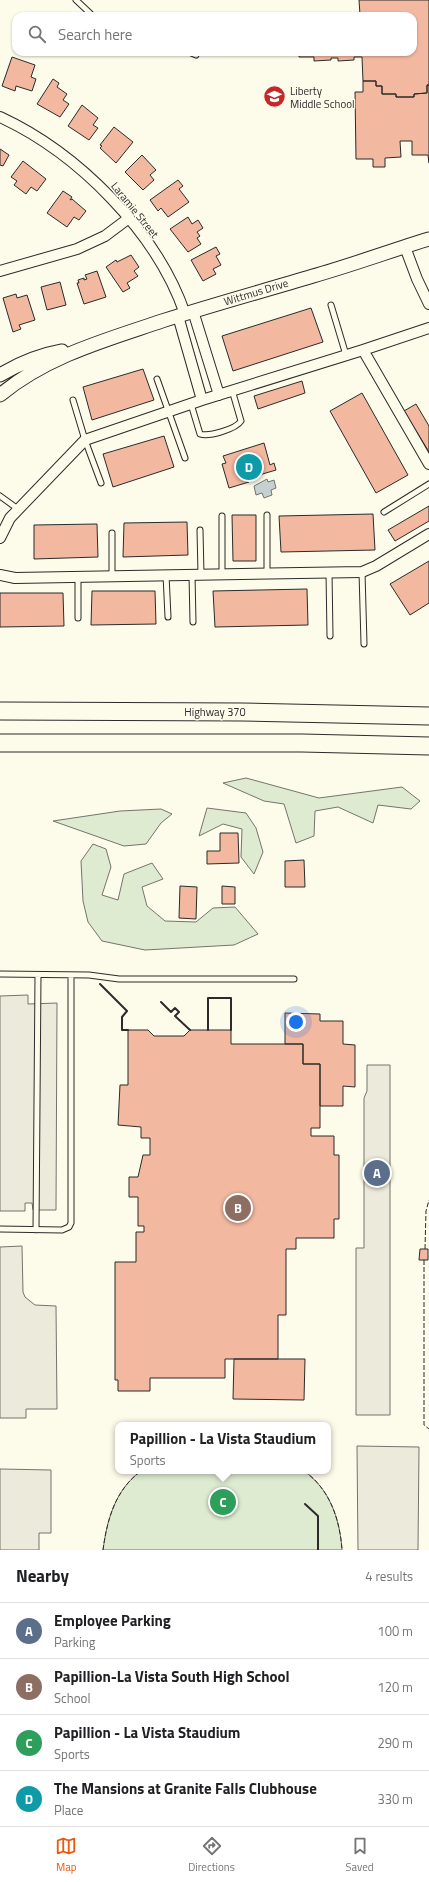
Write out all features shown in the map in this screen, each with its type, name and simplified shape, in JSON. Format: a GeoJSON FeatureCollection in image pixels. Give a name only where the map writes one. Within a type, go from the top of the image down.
{"type":"FeatureCollection","features":[{"type":"Feature","properties":{"kind":"highway","name":"Highway 370"},"geometry":{"type":"LineString","coordinates":[[0,711],[242,712],[429,716]]}},
{"type":"Feature","properties":{"kind":"highway"},"geometry":{"type":"LineString","coordinates":[[0,743],[294,743],[429,746]]}},
{"type":"Feature","properties":{"kind":"street","name":"Laramie Street"},"geometry":{"type":"LineString","coordinates":[[0,117],[32,134],[95,181],[129,218],[175,288],[185,314]]}},
{"type":"Feature","properties":{"kind":"street"},"geometry":{"type":"LineString","coordinates":[[0,270],[77,250],[105,236],[129,218]]}},
{"type":"Feature","properties":{"kind":"street","name":"Wittmus Drive"},"geometry":{"type":"LineString","coordinates":[[0,395],[21,379],[49,362],[84,347],[185,314],[429,239]]}},
{"type":"Feature","properties":{"kind":"street"},"geometry":{"type":"LineString","coordinates":[[405,247],[417,279],[429,304]]}},
{"type":"Feature","properties":{"kind":"street"},"geometry":{"type":"LineString","coordinates":[[185,314],[219,394]]}},
{"type":"Feature","properties":{"kind":"street"},"geometry":{"type":"LineString","coordinates":[[185,314],[202,400]]}},
{"type":"Feature","properties":{"kind":"street"},"geometry":{"type":"LineString","coordinates":[[0,538],[10,518],[85,440],[219,394],[429,328]]}},
{"type":"Feature","properties":{"kind":"street","name":"Wittmus Drive"},"geometry":{"type":"LineString","coordinates":[[0,375],[15,365],[44,354],[84,347]]}},
{"type":"Feature","properties":{"kind":"street"},"geometry":{"type":"LineString","coordinates":[[363,350],[429,464]]}},
{"type":"Feature","properties":{"kind":"street"},"geometry":{"type":"LineString","coordinates":[[0,575],[15,578],[362,572],[376,566],[429,534]]}},
{"type":"Feature","properties":{"kind":"lane"},"geometry":{"type":"LineString","coordinates":[[76,0],[89,12]]}},
{"type":"Feature","properties":{"kind":"lane"},"geometry":{"type":"LineString","coordinates":[[331,305],[346,355]]}},
{"type":"Feature","properties":{"kind":"lane"},"geometry":{"type":"LineString","coordinates":[[157,379],[185,458]]}},
{"type":"Feature","properties":{"kind":"lane"},"geometry":{"type":"LineString","coordinates":[[192,404],[200,434],[206,436],[238,426],[242,421],[232,390]]}},
{"type":"Feature","properties":{"kind":"lane"},"geometry":{"type":"LineString","coordinates":[[72,400],[85,440],[102,483]]}},
{"type":"Feature","properties":{"kind":"lane"},"geometry":{"type":"LineString","coordinates":[[384,512],[429,484]]}},
{"type":"Feature","properties":{"kind":"lane"},"geometry":{"type":"LineString","coordinates":[[0,496],[18,509]]}},
{"type":"Feature","properties":{"kind":"lane"},"geometry":{"type":"LineString","coordinates":[[267,515],[267,573]]}},
{"type":"Feature","properties":{"kind":"lane"},"geometry":{"type":"LineString","coordinates":[[222,516],[222,574]]}},
{"type":"Feature","properties":{"kind":"lane"},"geometry":{"type":"LineString","coordinates":[[193,622],[200,530]]}},
{"type":"Feature","properties":{"kind":"lane"},"geometry":{"type":"LineString","coordinates":[[112,533],[112,576]]}},
{"type":"Feature","properties":{"kind":"lane"},"geometry":{"type":"LineString","coordinates":[[329,572],[330,636]]}},
{"type":"Feature","properties":{"kind":"lane"},"geometry":{"type":"LineString","coordinates":[[362,572],[364,644]]}},
{"type":"Feature","properties":{"kind":"lane"},"geometry":{"type":"LineString","coordinates":[[166,575],[168,617]]}},
{"type":"Feature","properties":{"kind":"lane"},"geometry":{"type":"LineString","coordinates":[[78,577],[78,618]]}},
{"type":"Feature","properties":{"kind":"lane"},"geometry":{"type":"LineString","coordinates":[[0,974],[89,974],[119,979],[294,979]]}},
{"type":"Feature","properties":{"kind":"lane"},"geometry":{"type":"LineString","coordinates":[[36,1230],[38,974]]}},
{"type":"Feature","properties":{"kind":"lane"},"geometry":{"type":"LineString","coordinates":[[0,1229],[65,1229],[69,1227],[72,1220],[71,974]]}},
{"type":"Feature","properties":{"kind":"green space"},"geometry":{"type":"Polygon","coordinates":[[[246,778],[319,798],[402,787],[420,801],[411,809],[378,805],[373,823],[338,807],[315,811],[314,836],[296,843],[284,804],[264,801],[223,783],[246,778]]]}},
{"type":"Feature","properties":{"kind":"green space"},"geometry":{"type":"Polygon","coordinates":[[[207,808],[246,813],[256,828],[263,852],[254,874],[241,857],[242,829],[223,824],[199,836],[207,808]]]}},
{"type":"Feature","properties":{"kind":"green space"},"geometry":{"type":"Polygon","coordinates":[[[161,809],[172,814],[161,823],[146,844],[124,846],[53,821],[120,811],[161,809]]]}},
{"type":"Feature","properties":{"kind":"green space"},"geometry":{"type":"Polygon","coordinates":[[[93,844],[106,849],[111,867],[102,895],[118,900],[124,874],[152,863],[163,879],[142,887],[147,906],[165,921],[196,922],[213,908],[235,907],[258,934],[234,945],[145,950],[102,941],[88,922],[83,901],[81,861],[93,844]]]}},
{"type":"Feature","properties":{"kind":"green space"},"geometry":{"type":"Polygon","coordinates":[[[138,1474],[308,1474],[321,1487],[332,1506],[339,1528],[342,1550],[103,1550],[107,1528],[114,1506],[125,1487],[138,1474]]]}},
{"type":"Feature","properties":{"kind":"shaded area"},"geometry":{"type":"Polygon","coordinates":[[[267,479],[268,482],[274,480],[276,488],[271,490],[272,495],[264,498],[262,493],[256,495],[254,486],[267,479]]]}},
{"type":"Feature","properties":{"kind":"shaded area"},"geometry":{"type":"Polygon","coordinates":[[[28,995],[28,1004],[57,1003],[56,1210],[33,1210],[32,1203],[25,1203],[25,1211],[0,1211],[0,996],[28,995]]]}},
{"type":"Feature","properties":{"kind":"shaded area"},"geometry":{"type":"Polygon","coordinates":[[[367,1065],[390,1065],[390,1415],[356,1415],[356,1248],[364,1248],[364,1098],[367,1091],[367,1065]]]}},
{"type":"Feature","properties":{"kind":"shaded area"},"geometry":{"type":"Polygon","coordinates":[[[22,1246],[23,1292],[25,1297],[35,1305],[56,1306],[57,1409],[26,1409],[26,1418],[0,1418],[0,1247],[22,1246]]]}},
{"type":"Feature","properties":{"kind":"shaded area"},"geometry":{"type":"Polygon","coordinates":[[[357,1446],[419,1447],[418,1550],[358,1550],[357,1446]]]}},
{"type":"Feature","properties":{"kind":"shaded area"},"geometry":{"type":"Polygon","coordinates":[[[0,1469],[51,1470],[51,1533],[39,1533],[39,1550],[0,1550],[0,1469]]]}},
{"type":"Feature","properties":{"kind":"building"},"geometry":{"type":"Polygon","coordinates":[[[359,0],[429,0],[429,85],[427,85],[427,93],[414,94],[414,97],[396,97],[396,94],[382,94],[382,86],[376,86],[376,81],[363,81],[362,57],[354,57],[354,60],[338,61],[338,58],[331,58],[331,60],[314,61],[314,57],[299,57],[417,56],[417,12],[360,12],[359,0]]]}},
{"type":"Feature","properties":{"kind":"building"},"geometry":{"type":"Polygon","coordinates":[[[12,57],[35,65],[31,77],[36,79],[32,91],[16,86],[15,91],[2,86],[12,57]]]}},
{"type":"Feature","properties":{"kind":"building"},"geometry":{"type":"Polygon","coordinates":[[[53,79],[59,83],[57,87],[67,94],[63,100],[69,104],[60,117],[37,104],[53,79]]]}},
{"type":"Feature","properties":{"kind":"building"},"geometry":{"type":"Polygon","coordinates":[[[363,81],[376,81],[376,86],[382,86],[382,94],[396,94],[396,97],[414,97],[414,94],[427,93],[427,85],[429,85],[429,163],[428,155],[412,155],[412,141],[400,141],[401,157],[385,158],[385,167],[373,167],[373,159],[356,159],[355,92],[363,92],[363,81]]]}},
{"type":"Feature","properties":{"kind":"building"},"geometry":{"type":"Polygon","coordinates":[[[82,105],[98,118],[93,125],[98,128],[89,140],[68,126],[82,105]]]}},
{"type":"Feature","properties":{"kind":"building"},"geometry":{"type":"Polygon","coordinates":[[[114,127],[133,142],[116,163],[100,148],[102,146],[100,145],[114,127]]]}},
{"type":"Feature","properties":{"kind":"building"},"geometry":{"type":"Polygon","coordinates":[[[0,149],[9,155],[3,166],[0,165],[0,149]]]}},
{"type":"Feature","properties":{"kind":"building"},"geometry":{"type":"Polygon","coordinates":[[[142,155],[156,170],[150,175],[154,180],[143,190],[125,172],[142,155]]]}},
{"type":"Feature","properties":{"kind":"building"},"geometry":{"type":"Polygon","coordinates":[[[23,161],[46,179],[37,191],[31,187],[26,194],[14,185],[17,181],[11,177],[23,161]]]}},
{"type":"Feature","properties":{"kind":"building"},"geometry":{"type":"Polygon","coordinates":[[[178,180],[183,186],[179,189],[189,202],[168,217],[161,208],[158,211],[150,200],[178,180]]]}},
{"type":"Feature","properties":{"kind":"building"},"geometry":{"type":"Polygon","coordinates":[[[63,191],[72,197],[70,200],[72,199],[86,211],[79,220],[74,217],[67,227],[47,213],[63,191]]]}},
{"type":"Feature","properties":{"kind":"building"},"geometry":{"type":"Polygon","coordinates":[[[188,217],[192,224],[198,220],[203,228],[197,232],[200,236],[197,238],[201,244],[188,252],[170,229],[188,217]]]}},
{"type":"Feature","properties":{"kind":"building"},"geometry":{"type":"Polygon","coordinates":[[[216,247],[220,254],[216,256],[221,265],[213,269],[216,274],[203,281],[191,260],[216,247]]]}},
{"type":"Feature","properties":{"kind":"building"},"geometry":{"type":"Polygon","coordinates":[[[131,255],[139,267],[134,271],[138,276],[127,283],[130,288],[123,292],[106,267],[116,260],[117,262],[131,255]]]}},
{"type":"Feature","properties":{"kind":"building"},"geometry":{"type":"Polygon","coordinates":[[[97,271],[106,297],[84,304],[77,283],[79,283],[78,280],[84,278],[84,280],[87,279],[85,275],[97,271]]]}},
{"type":"Feature","properties":{"kind":"building"},"geometry":{"type":"Polygon","coordinates":[[[60,282],[66,305],[47,310],[41,287],[60,282]]]}},
{"type":"Feature","properties":{"kind":"building"},"geometry":{"type":"Polygon","coordinates":[[[16,294],[17,298],[27,295],[35,320],[19,325],[21,329],[13,332],[3,298],[16,294]]]}},
{"type":"Feature","properties":{"kind":"building"},"geometry":{"type":"Polygon","coordinates":[[[311,308],[323,342],[233,371],[222,336],[311,308]]]}},
{"type":"Feature","properties":{"kind":"building"},"geometry":{"type":"Polygon","coordinates":[[[143,369],[154,400],[92,420],[83,387],[143,369]]]}},
{"type":"Feature","properties":{"kind":"building"},"geometry":{"type":"Polygon","coordinates":[[[302,381],[305,393],[258,409],[254,396],[302,381]]]}},
{"type":"Feature","properties":{"kind":"building"},"geometry":{"type":"Polygon","coordinates":[[[362,393],[408,475],[376,493],[330,411],[362,393]]]}},
{"type":"Feature","properties":{"kind":"building"},"geometry":{"type":"Polygon","coordinates":[[[416,404],[429,426],[429,452],[404,411],[416,404]]]}},
{"type":"Feature","properties":{"kind":"building"},"geometry":{"type":"Polygon","coordinates":[[[164,436],[174,467],[113,487],[103,454],[164,436]]]}},
{"type":"Feature","properties":{"kind":"building"},"geometry":{"type":"Polygon","coordinates":[[[264,443],[270,465],[274,463],[276,470],[249,478],[249,482],[229,488],[222,464],[226,463],[223,456],[264,443]]]}},
{"type":"Feature","properties":{"kind":"building"},"geometry":{"type":"Polygon","coordinates":[[[429,506],[429,521],[395,541],[388,530],[429,506]]]}},
{"type":"Feature","properties":{"kind":"building"},"geometry":{"type":"Polygon","coordinates":[[[373,514],[375,550],[281,552],[279,516],[373,514]]]}},
{"type":"Feature","properties":{"kind":"building"},"geometry":{"type":"Polygon","coordinates":[[[232,515],[256,515],[256,561],[233,561],[232,515]]]}},
{"type":"Feature","properties":{"kind":"building"},"geometry":{"type":"Polygon","coordinates":[[[187,522],[188,555],[123,557],[124,523],[187,522]]]}},
{"type":"Feature","properties":{"kind":"building"},"geometry":{"type":"Polygon","coordinates":[[[97,524],[98,557],[34,559],[34,525],[97,524]]]}},
{"type":"Feature","properties":{"kind":"building"},"geometry":{"type":"Polygon","coordinates":[[[429,561],[429,603],[410,615],[390,584],[429,561]]]}},
{"type":"Feature","properties":{"kind":"building"},"geometry":{"type":"Polygon","coordinates":[[[307,589],[308,625],[215,627],[213,591],[307,589]]]}},
{"type":"Feature","properties":{"kind":"building"},"geometry":{"type":"Polygon","coordinates":[[[92,591],[155,591],[156,624],[91,625],[92,591]]]}},
{"type":"Feature","properties":{"kind":"building"},"geometry":{"type":"Polygon","coordinates":[[[0,593],[63,593],[64,626],[0,627],[0,593]]]}},
{"type":"Feature","properties":{"kind":"building"},"geometry":{"type":"Polygon","coordinates":[[[220,833],[238,833],[239,863],[207,864],[207,851],[220,851],[220,833]]]}},
{"type":"Feature","properties":{"kind":"building"},"geometry":{"type":"Polygon","coordinates":[[[304,860],[305,887],[285,887],[285,861],[304,860]]]}},
{"type":"Feature","properties":{"kind":"building"},"geometry":{"type":"Polygon","coordinates":[[[180,886],[197,887],[196,919],[179,918],[180,886]]]}},
{"type":"Feature","properties":{"kind":"building"},"geometry":{"type":"Polygon","coordinates":[[[222,886],[235,887],[235,904],[222,904],[222,886]]]}},
{"type":"Feature","properties":{"kind":"building"},"geometry":{"type":"Polygon","coordinates":[[[285,1013],[320,1014],[320,1021],[343,1021],[343,1044],[355,1045],[355,1087],[343,1086],[343,1106],[320,1106],[320,1064],[303,1064],[303,1044],[285,1044],[285,1013]]]}},
{"type":"Feature","properties":{"kind":"building"},"geometry":{"type":"Polygon","coordinates":[[[128,1030],[148,1030],[154,1036],[184,1036],[190,1030],[231,1030],[231,1044],[303,1044],[303,1064],[320,1064],[320,1128],[311,1128],[311,1136],[334,1136],[334,1155],[339,1155],[339,1219],[334,1219],[334,1238],[296,1238],[296,1249],[286,1249],[286,1315],[278,1315],[278,1359],[225,1359],[225,1378],[150,1378],[150,1391],[118,1391],[118,1380],[115,1380],[115,1262],[136,1262],[136,1232],[144,1232],[144,1226],[138,1226],[138,1197],[129,1197],[129,1177],[138,1177],[143,1155],[150,1155],[150,1138],[141,1138],[141,1127],[118,1125],[120,1085],[128,1085],[128,1030]]]}},
{"type":"Feature","properties":{"kind":"building"},"geometry":{"type":"Polygon","coordinates":[[[420,1249],[428,1249],[428,1260],[419,1260],[420,1249]]]}},
{"type":"Feature","properties":{"kind":"building"},"geometry":{"type":"Polygon","coordinates":[[[234,1359],[305,1359],[304,1400],[233,1399],[234,1359]]]}},
{"type":"Feature","properties":{"kind":"fence"},"geometry":{"type":"LineString","coordinates":[[425,1249],[426,1211],[429,1200]]}},
{"type":"Feature","properties":{"kind":"fence"},"geometry":{"type":"LineString","coordinates":[[424,1260],[424,1425],[429,1429]]}},
{"type":"Feature","properties":{"kind":"fence"},"geometry":{"type":"LineString","coordinates":[[103,1550],[107,1528],[114,1506],[125,1487],[138,1474]]}},
{"type":"Feature","properties":{"kind":"fence"},"geometry":{"type":"LineString","coordinates":[[308,1474],[321,1487],[332,1506],[339,1528],[342,1550]]}},
{"type":"Feature","properties":{"kind":"wall"},"geometry":{"type":"LineString","coordinates":[[100,984],[127,1011],[122,1017],[122,1030],[128,1030]]}},
{"type":"Feature","properties":{"kind":"wall"},"geometry":{"type":"LineString","coordinates":[[208,1030],[208,998],[231,998],[231,1030]]}},
{"type":"Feature","properties":{"kind":"wall"},"geometry":{"type":"LineString","coordinates":[[161,1002],[171,1012],[175,1008],[179,1012],[175,1016],[190,1030]]}},
{"type":"Feature","properties":{"kind":"wall"},"geometry":{"type":"LineString","coordinates":[[305,1504],[318,1516],[318,1550]]}},
{"type":"Feature","properties":{"kind":"place","name":"Liberty Middle School"},"geometry":{"type":"Point","coordinates":[275,97]}},
{"type":"Feature","properties":{"kind":"place","name":"The Mansions at Granite Falls Clubhouse"},"geometry":{"type":"Point","coordinates":[249,467]}},
{"type":"Feature","properties":{"kind":"place","name":"Employee Parking"},"geometry":{"type":"Point","coordinates":[377,1173]}},
{"type":"Feature","properties":{"kind":"place","name":"Papillion-La Vista South High School"},"geometry":{"type":"Point","coordinates":[238,1208]}},
{"type":"Feature","properties":{"kind":"place","name":"Papillion - La Vista Staudium"},"geometry":{"type":"Point","coordinates":[223,1502]}}]}
